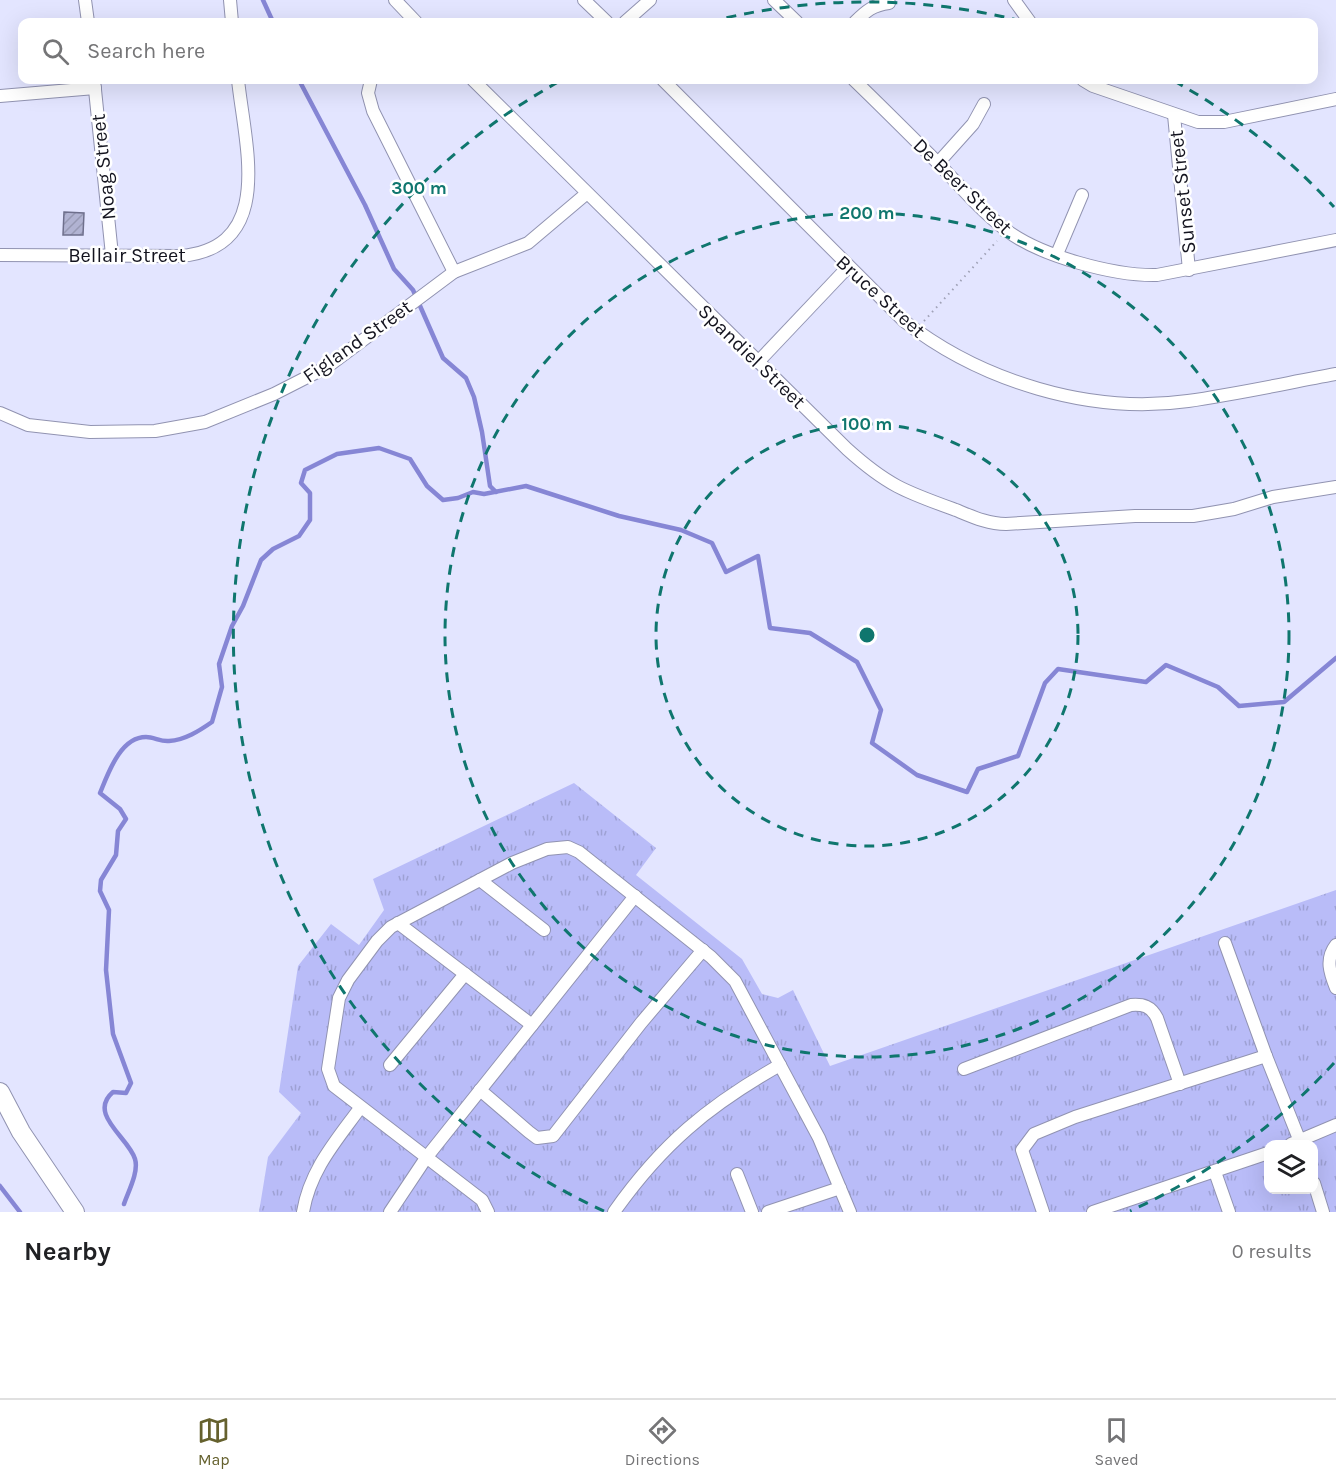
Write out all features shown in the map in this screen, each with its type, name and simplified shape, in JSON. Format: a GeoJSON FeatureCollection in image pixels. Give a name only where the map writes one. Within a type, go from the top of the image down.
{"type":"FeatureCollection","features":[{"type":"Feature","properties":{"kind":"street"},"geometry":{"type":"LineString","coordinates":[[86,0],[88,18]]}},
{"type":"Feature","properties":{"kind":"street"},"geometry":{"type":"LineString","coordinates":[[230,0],[232,18]]}},
{"type":"Feature","properties":{"kind":"street"},"geometry":{"type":"LineString","coordinates":[[395,0],[413,18]]}},
{"type":"Feature","properties":{"kind":"street"},"geometry":{"type":"LineString","coordinates":[[584,0],[603,18]]}},
{"type":"Feature","properties":{"kind":"street"},"geometry":{"type":"LineString","coordinates":[[630,18],[650,0]]}},
{"type":"Feature","properties":{"kind":"street"},"geometry":{"type":"LineString","coordinates":[[774,0],[793,18]]}},
{"type":"Feature","properties":{"kind":"street"},"geometry":{"type":"LineString","coordinates":[[1014,0],[1027,18]]}},
{"type":"Feature","properties":{"kind":"street"},"geometry":{"type":"LineString","coordinates":[[859,18],[867,9],[877,4],[889,3]]}},
{"type":"Feature","properties":{"kind":"street"},"geometry":{"type":"LineString","coordinates":[[0,96],[94,84]]}},
{"type":"Feature","properties":{"kind":"street","name":"Noag Street"},"geometry":{"type":"LineString","coordinates":[[94,84],[112,255]]}},
{"type":"Feature","properties":{"kind":"street","name":"Bellair Street"},"geometry":{"type":"LineString","coordinates":[[0,255],[202,254],[217,247],[239,225],[247,208],[249,190],[238,84]]}},
{"type":"Feature","properties":{"kind":"street"},"geometry":{"type":"LineString","coordinates":[[370,84],[368,93],[373,111],[454,272]]}},
{"type":"Feature","properties":{"kind":"street","name":"Spandiel Street"},"geometry":{"type":"LineString","coordinates":[[477,84],[586,194],[855,456],[891,484],[909,494],[987,522],[1006,524],[1135,516],[1193,516],[1234,509],[1273,497],[1336,487]]}},
{"type":"Feature","properties":{"kind":"street","name":"Bruce Street"},"geometry":{"type":"LineString","coordinates":[[667,84],[848,267],[916,330],[966,361],[1041,389],[1094,400],[1137,404],[1186,402],[1336,374]]}},
{"type":"Feature","properties":{"kind":"street","name":"De Beer Street"},"geometry":{"type":"LineString","coordinates":[[858,84],[974,202],[1006,231],[1021,240],[1090,266],[1137,275],[1190,270],[1336,240]]}},
{"type":"Feature","properties":{"kind":"street"},"geometry":{"type":"LineString","coordinates":[[1090,84],[1198,122],[1224,122],[1336,99]]}},
{"type":"Feature","properties":{"kind":"street"},"geometry":{"type":"LineString","coordinates":[[938,163],[973,124],[984,105]]}},
{"type":"Feature","properties":{"kind":"street","name":"Sunset Street"},"geometry":{"type":"LineString","coordinates":[[1174,115],[1190,270]]}},
{"type":"Feature","properties":{"kind":"street","name":"Figland Street"},"geometry":{"type":"LineString","coordinates":[[0,413],[28,425],[81,432],[155,431],[205,422],[274,394],[327,367],[454,272],[528,243],[586,194]]}},
{"type":"Feature","properties":{"kind":"street"},"geometry":{"type":"LineString","coordinates":[[1057,254],[1082,195]]}},
{"type":"Feature","properties":{"kind":"street"},"geometry":{"type":"LineString","coordinates":[[758,362],[848,267]]}},
{"type":"Feature","properties":{"kind":"street"},"geometry":{"type":"LineString","coordinates":[[488,1212],[482,1200],[340,1093],[330,1077],[339,998],[348,980],[377,941],[398,923],[480,880],[547,849],[568,847],[579,852],[703,950],[735,981],[819,1138],[850,1212]]}},
{"type":"Feature","properties":{"kind":"street"},"geometry":{"type":"LineString","coordinates":[[480,880],[544,930]]}},
{"type":"Feature","properties":{"kind":"street"},"geometry":{"type":"LineString","coordinates":[[390,1212],[426,1158],[635,896]]}},
{"type":"Feature","properties":{"kind":"street"},"geometry":{"type":"LineString","coordinates":[[398,923],[532,1025]]}},
{"type":"Feature","properties":{"kind":"street"},"geometry":{"type":"LineString","coordinates":[[1225,943],[1296,1140]]}},
{"type":"Feature","properties":{"kind":"street"},"geometry":{"type":"LineString","coordinates":[[1336,945],[1330,953],[1329,962],[1336,988]]}},
{"type":"Feature","properties":{"kind":"street"},"geometry":{"type":"LineString","coordinates":[[480,1090],[537,1138],[553,1136],[641,1023],[703,950]]}},
{"type":"Feature","properties":{"kind":"street"},"geometry":{"type":"LineString","coordinates":[[390,1065],[465,974]]}},
{"type":"Feature","properties":{"kind":"street"},"geometry":{"type":"LineString","coordinates":[[964,1069],[1131,1005],[1141,1004],[1153,1011],[1180,1084]]}},
{"type":"Feature","properties":{"kind":"street"},"geometry":{"type":"LineString","coordinates":[[1043,1212],[1022,1150],[1026,1141],[1034,1134],[1075,1117],[1266,1056]]}},
{"type":"Feature","properties":{"kind":"street"},"geometry":{"type":"LineString","coordinates":[[614,1212],[667,1146],[702,1114],[736,1090],[780,1065]]}},
{"type":"Feature","properties":{"kind":"street"},"geometry":{"type":"LineString","coordinates":[[0,1092],[21,1132],[75,1212]]}},
{"type":"Feature","properties":{"kind":"street"},"geometry":{"type":"LineString","coordinates":[[303,1212],[311,1180],[318,1166],[360,1108]]}},
{"type":"Feature","properties":{"kind":"street"},"geometry":{"type":"LineString","coordinates":[[1304,1140],[1336,1125]]}},
{"type":"Feature","properties":{"kind":"street"},"geometry":{"type":"LineString","coordinates":[[1094,1212],[1264,1155]]}},
{"type":"Feature","properties":{"kind":"street"},"geometry":{"type":"LineString","coordinates":[[1215,1172],[1229,1212]]}},
{"type":"Feature","properties":{"kind":"street"},"geometry":{"type":"LineString","coordinates":[[738,1174],[752,1212]]}},
{"type":"Feature","properties":{"kind":"street"},"geometry":{"type":"LineString","coordinates":[[768,1212],[840,1188]]}},
{"type":"Feature","properties":{"kind":"street"},"geometry":{"type":"LineString","coordinates":[[1317,1194],[1323,1212]]}},
{"type":"Feature","properties":{"kind":"street"},"geometry":{"type":"LineString","coordinates":[[1131,1199],[1135,1212]]}},
{"type":"Feature","properties":{"kind":"path"},"geometry":{"type":"LineString","coordinates":[[916,330],[1006,231]]}},
{"type":"Feature","properties":{"kind":"green space"},"geometry":{"type":"Polygon","coordinates":[[[574,783],[656,848],[636,875],[742,959],[762,994],[778,998],[793,990],[830,1066],[1336,890],[1336,1212],[259,1212],[268,1157],[301,1113],[279,1092],[298,966],[331,924],[359,945],[384,910],[373,879],[574,783]]]}},
{"type":"Feature","properties":{"kind":"building"},"geometry":{"type":"Polygon","coordinates":[[[64,212],[84,213],[83,235],[63,235],[64,212]]]}},
{"type":"Feature","properties":{"kind":"waterway"},"geometry":{"type":"LineString","coordinates":[[263,0],[271,18]]}},
{"type":"Feature","properties":{"kind":"waterway"},"geometry":{"type":"LineString","coordinates":[[301,84],[365,205],[394,269],[413,290],[443,358],[466,378],[474,397],[482,432],[490,486],[496,492]]}},
{"type":"Feature","properties":{"kind":"waterway"},"geometry":{"type":"LineString","coordinates":[[124,1204],[136,1164],[131,1151],[112,1126],[105,1109],[106,1100],[113,1092],[126,1093],[131,1083],[113,1034],[106,970],[109,910],[100,891],[101,880],[116,855],[118,831],[126,819],[120,809],[100,793],[116,758],[129,743],[146,737],[166,741],[181,739],[212,722],[222,687],[219,664],[232,626],[243,606],[261,560],[273,549],[299,536],[310,520],[310,493],[301,483],[305,470],[337,454],[379,448],[410,459],[427,486],[443,500],[458,498],[473,492],[484,494],[526,486],[619,516],[681,530],[712,543],[726,572],[758,556],[770,628],[810,633],[857,662],[881,710],[872,743],[917,775],[967,792],[978,769],[1018,756],[1045,683],[1058,669],[1146,682],[1166,665],[1218,687],[1239,706],[1284,702],[1336,658]]}},
{"type":"Feature","properties":{"kind":"waterway"},"geometry":{"type":"LineString","coordinates":[[0,1186],[20,1212]]}}]}
